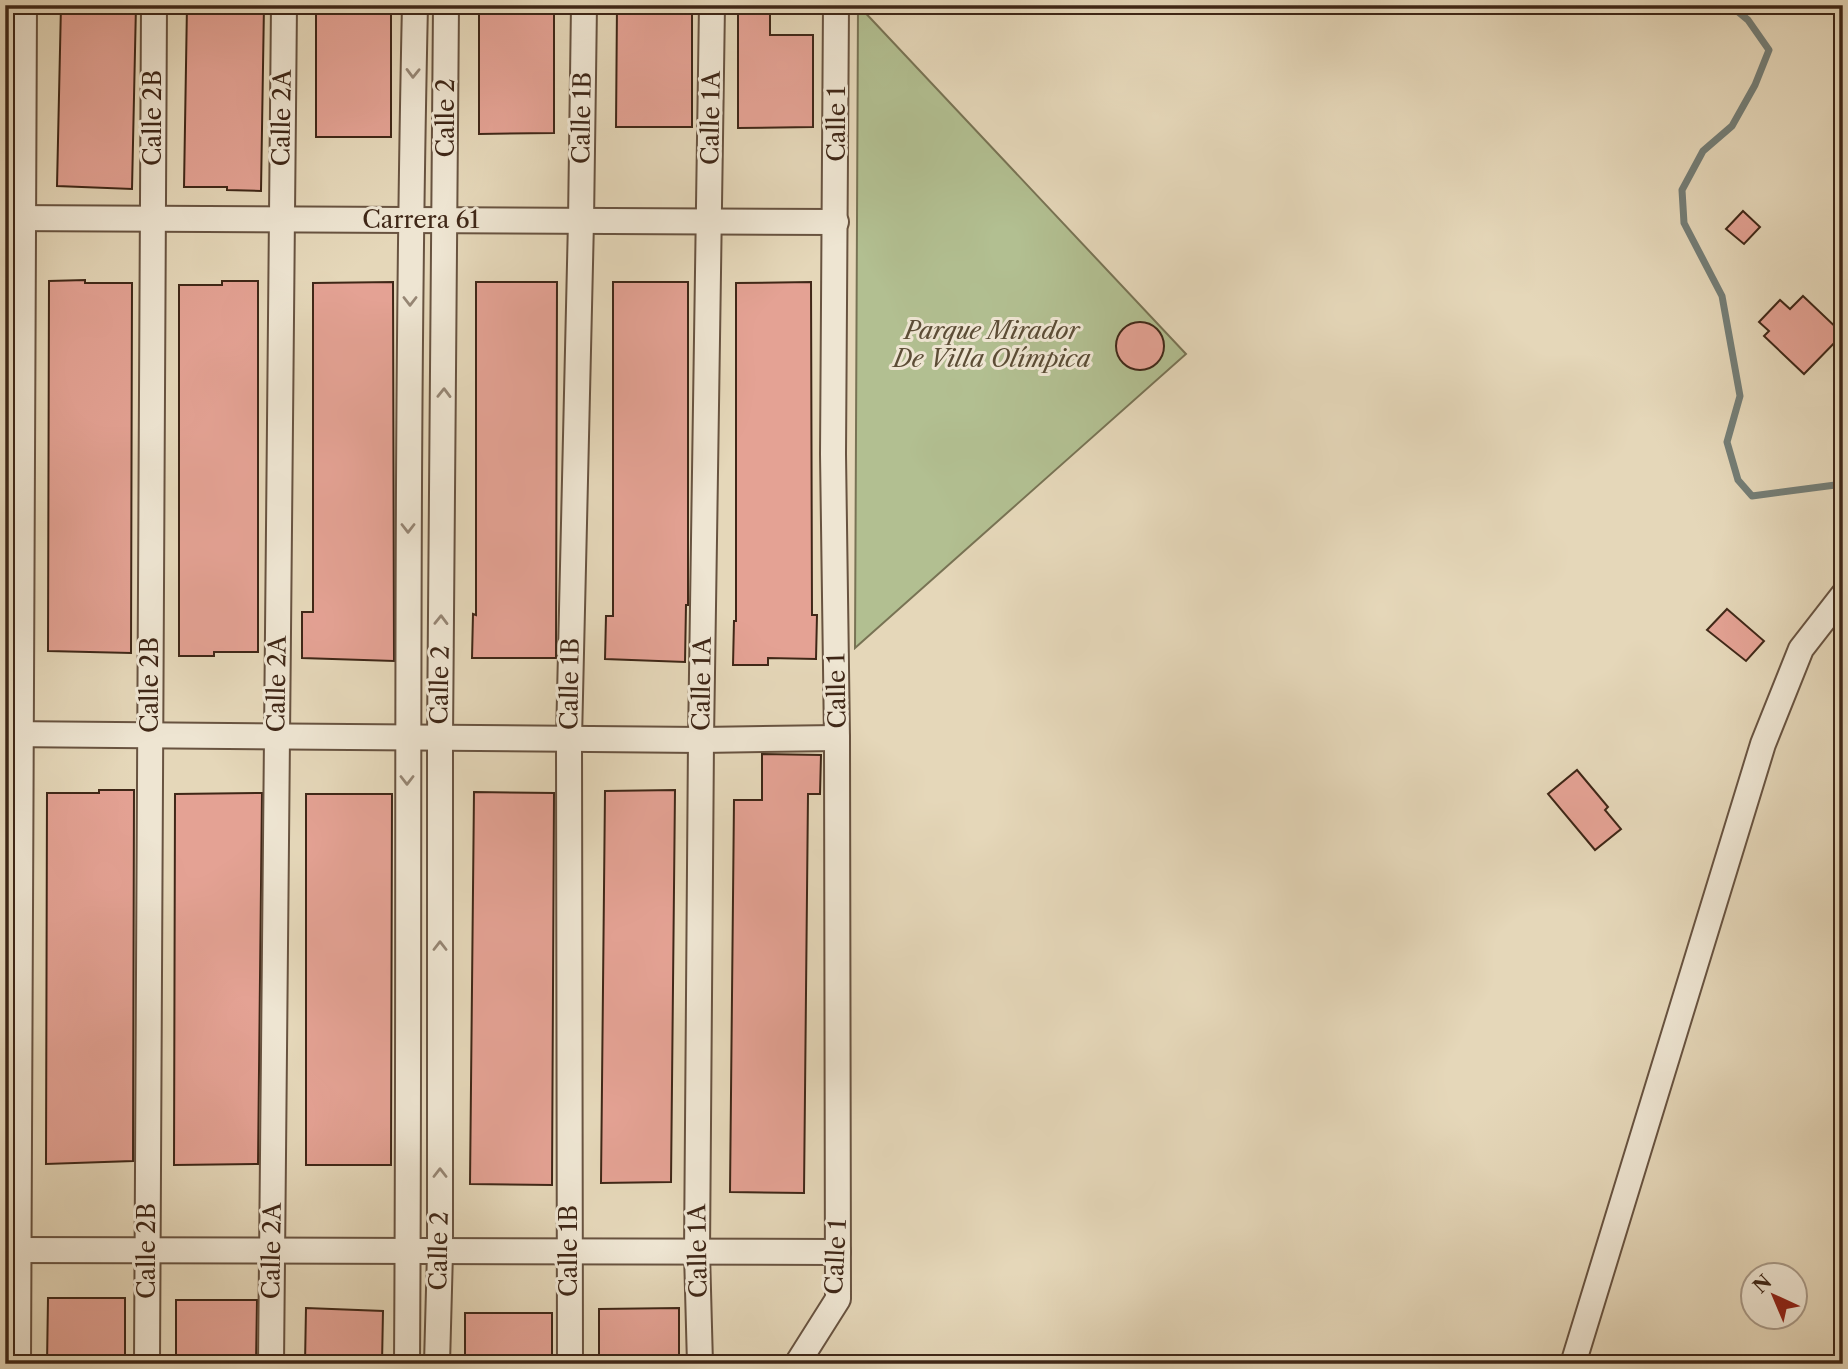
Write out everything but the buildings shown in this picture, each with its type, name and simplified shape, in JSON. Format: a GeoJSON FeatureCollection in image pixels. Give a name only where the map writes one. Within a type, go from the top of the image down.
{"type":"FeatureCollection","features":[{"type":"Feature","properties":{"kind":"street"},"geometry":{"type":"LineString","coordinates":[[19,1364],[12,1250],[14,218],[24,5]]}},
{"type":"Feature","properties":{"kind":"street","name":"Calle 2B"},"geometry":{"type":"LineString","coordinates":[[147,1364],[154,5]]}},
{"type":"Feature","properties":{"kind":"street","name":"Calle 2A"},"geometry":{"type":"LineString","coordinates":[[271,1364],[284,5]]}},
{"type":"Feature","properties":{"kind":"street","name":"Calle 2"},"geometry":{"type":"LineString","coordinates":[[407,1364],[410,220],[415,5]]}},
{"type":"Feature","properties":{"kind":"street","name":"Calle 2"},"geometry":{"type":"LineString","coordinates":[[437,1364],[440,1252],[440,738],[446,5]]}},
{"type":"Feature","properties":{"kind":"street","name":"Calle 1B"},"geometry":{"type":"LineString","coordinates":[[570,1364],[569,739],[584,5]]}},
{"type":"Feature","properties":{"kind":"street","name":"Calle 1A"},"geometry":{"type":"LineString","coordinates":[[700,1364],[697,1253],[701,740],[712,5]]}},
{"type":"Feature","properties":{"kind":"street","name":"Calle 1"},"geometry":{"type":"LineString","coordinates":[[797,1364],[838,1299],[837,738],[833,454],[837,6]]}},
{"type":"Feature","properties":{"kind":"street","name":"Carrera 61"},"geometry":{"type":"LineString","coordinates":[[14,218],[836,222]]}},
{"type":"Feature","properties":{"kind":"street"},"geometry":{"type":"LineString","coordinates":[[1573,1364],[1763,744],[1801,649],[1843,595]]}},
{"type":"Feature","properties":{"kind":"street"},"geometry":{"type":"LineString","coordinates":[[13,734],[701,740],[837,738]]}},
{"type":"Feature","properties":{"kind":"street"},"geometry":{"type":"LineString","coordinates":[[12,1250],[838,1252]]}},
{"type":"Feature","properties":{"kind":"green space","name":"Parque Mirador De Villa Olímpica"},"geometry":{"type":"Polygon","coordinates":[[[858,5],[1186,354],[855,648],[858,5]]]}},
{"type":"Feature","properties":{"kind":"waterway"},"geometry":{"type":"LineString","coordinates":[[1730,5],[1748,20],[1769,50],[1755,85],[1732,126],[1703,151],[1682,190],[1684,223],[1722,296],[1740,396],[1727,442],[1738,480],[1752,496],[1843,484]]}}]}
